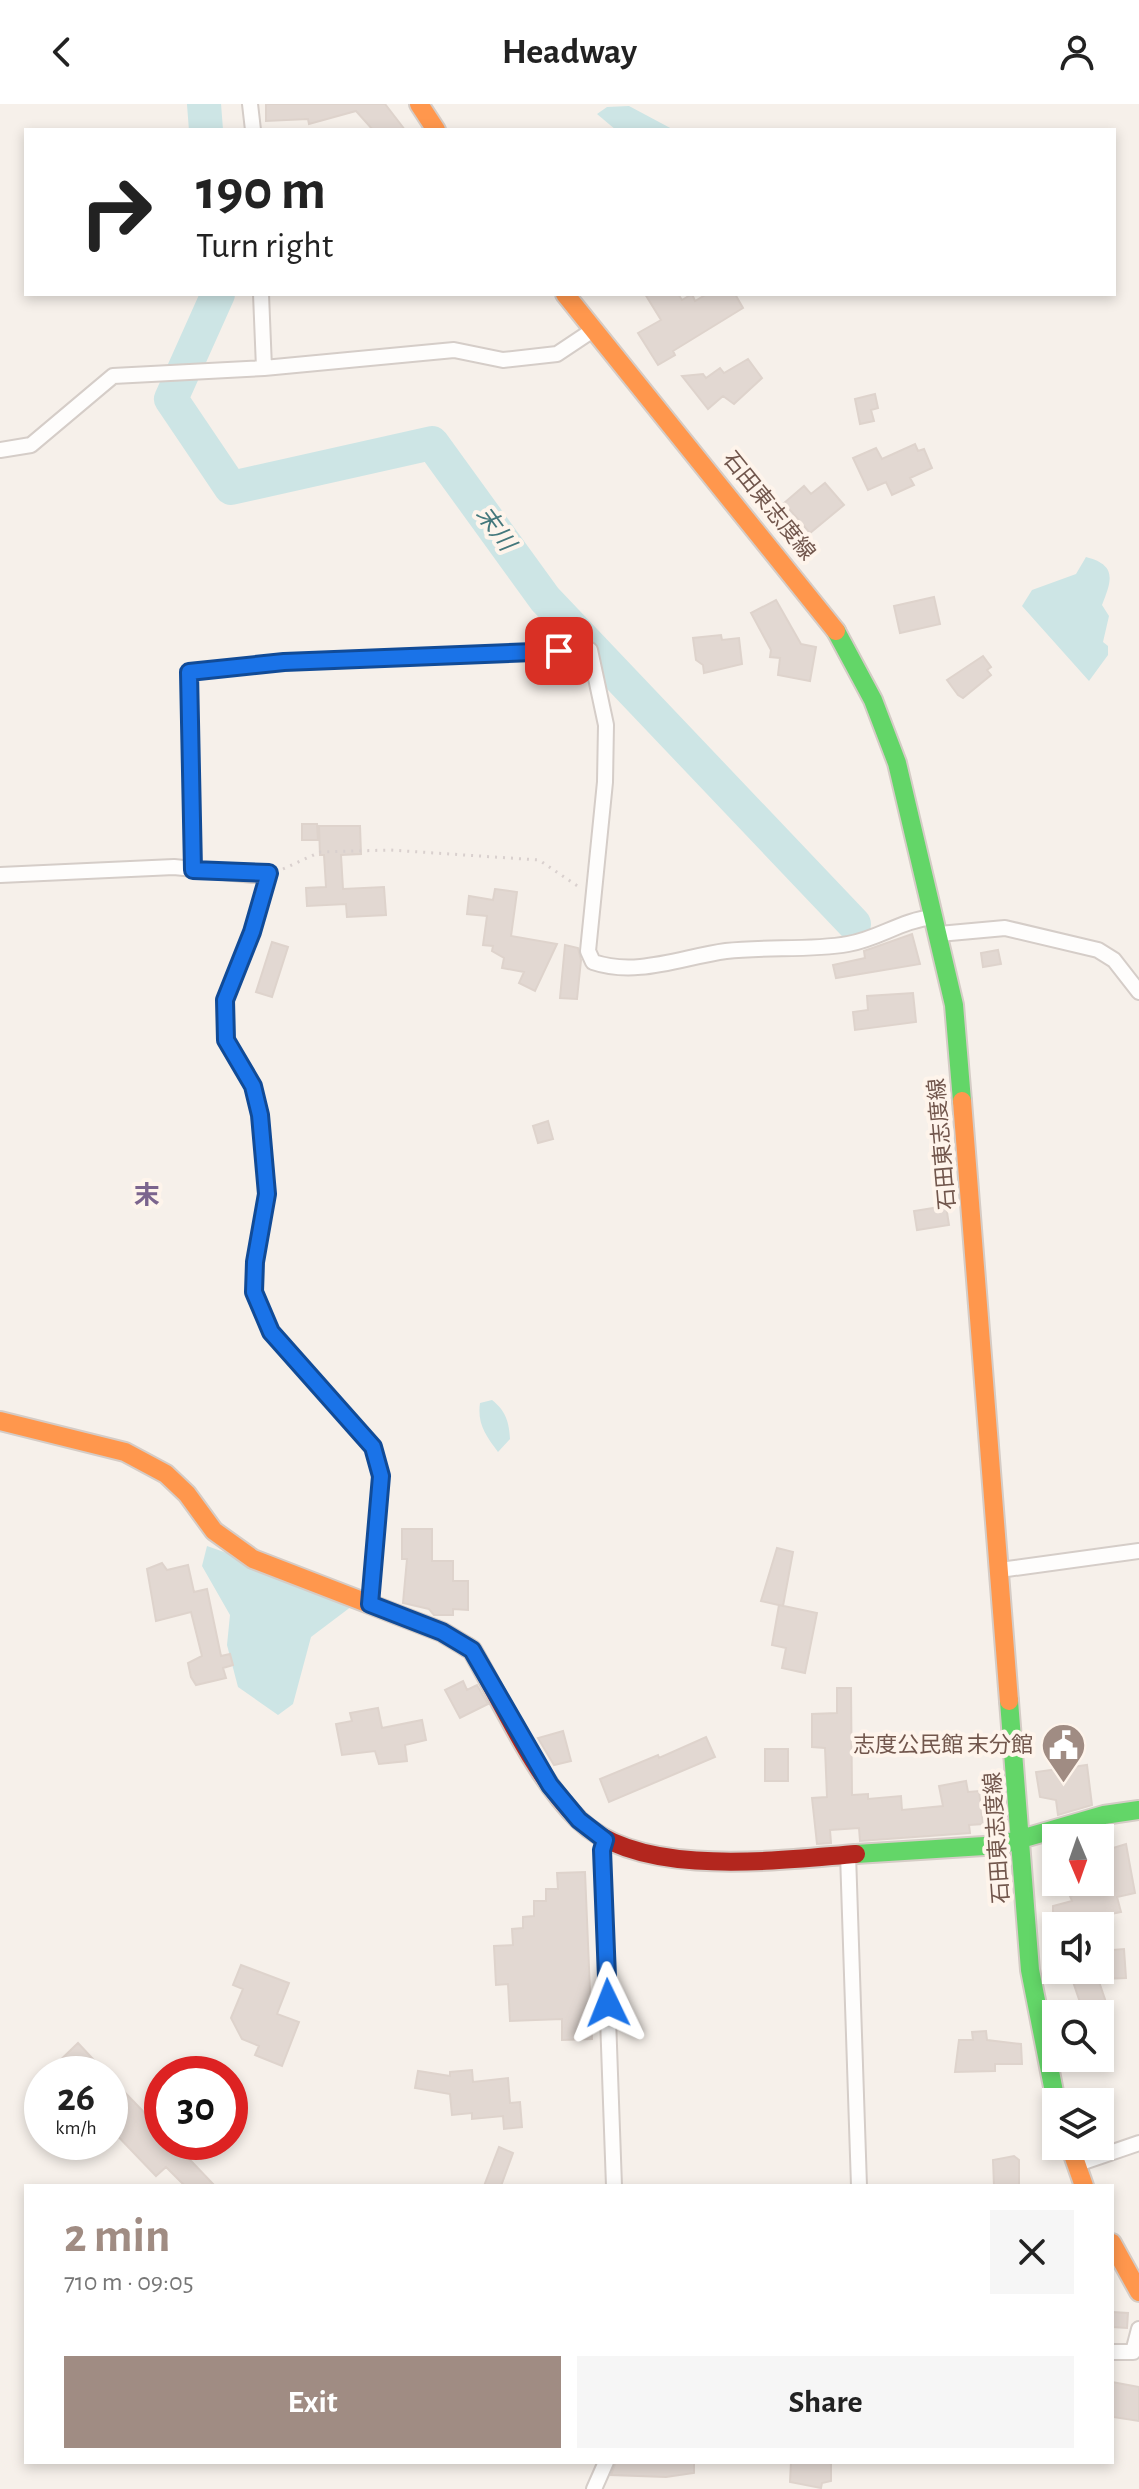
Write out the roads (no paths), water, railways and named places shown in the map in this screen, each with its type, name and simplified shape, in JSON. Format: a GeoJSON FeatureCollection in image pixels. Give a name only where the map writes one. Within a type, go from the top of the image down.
{"type":"FeatureCollection","features":[{"type":"Feature","properties":{"kind":"main road"},"geometry":{"type":"LineString","coordinates":[[419,104],[435,128]]}},
{"type":"Feature","properties":{"kind":"main road","name":"石田東志度線"},"geometry":{"type":"LineString","coordinates":[[567,296],[798,579],[844,641],[873,700],[897,763],[937,926],[955,1019],[1030,1970],[1053,2088]]}},
{"type":"Feature","properties":{"kind":"main road"},"geometry":{"type":"LineString","coordinates":[[0,1421],[125,1452],[166,1474],[187,1494],[214,1531],[239,1551],[442,1632],[472,1650],[550,1785],[579,1820],[605,1840],[666,1857],[725,1863],[1000,1845],[1104,1815],[1139,1810]]}},
{"type":"Feature","properties":{"kind":"main road"},"geometry":{"type":"LineString","coordinates":[[1074,2160],[1083,2184]]}},
{"type":"Feature","properties":{"kind":"main road"},"geometry":{"type":"LineString","coordinates":[[1114,2247],[1139,2292]]}},
{"type":"Feature","properties":{"kind":"street"},"geometry":{"type":"LineString","coordinates":[[250,104],[253,128]]}},
{"type":"Feature","properties":{"kind":"street"},"geometry":{"type":"LineString","coordinates":[[261,296],[264,368]]}},
{"type":"Feature","properties":{"kind":"street"},"geometry":{"type":"LineString","coordinates":[[0,450],[31,445],[113,376],[264,368],[454,350],[503,360],[557,354],[593,330]]}},
{"type":"Feature","properties":{"kind":"street"},"geometry":{"type":"LineString","coordinates":[[193,870],[189,672],[284,662],[590,650],[606,725],[605,782],[588,951],[593,962],[604,966],[653,966],[725,951],[847,944],[911,919],[937,926],[1005,928],[1098,950],[1114,960],[1139,992]]}},
{"type":"Feature","properties":{"kind":"street"},"geometry":{"type":"LineString","coordinates":[[0,875],[174,867],[269,873],[252,932],[225,1000],[226,1040],[253,1086],[260,1115],[267,1194],[255,1262],[254,1292],[271,1332],[373,1447],[381,1476],[370,1604]]}},
{"type":"Feature","properties":{"kind":"street"},"geometry":{"type":"LineString","coordinates":[[1000,1570],[1139,1551]]}},
{"type":"Feature","properties":{"kind":"street"},"geometry":{"type":"LineString","coordinates":[[605,1840],[602,1850],[614,2184]]}},
{"type":"Feature","properties":{"kind":"street"},"geometry":{"type":"LineString","coordinates":[[848,1854],[859,2184]]}},
{"type":"Feature","properties":{"kind":"street"},"geometry":{"type":"LineString","coordinates":[[1075,2165],[1139,2143]]}},
{"type":"Feature","properties":{"kind":"street"},"geometry":{"type":"LineString","coordinates":[[1114,2352],[1133,2352],[1139,2329]]}},
{"type":"Feature","properties":{"kind":"street"},"geometry":{"type":"LineString","coordinates":[[594,2489],[605,2464]]}},
{"type":"Feature","properties":{"kind":"water"},"geometry":{"type":"Polygon","coordinates":[[[629,106],[670,128],[614,128],[597,114],[607,107],[629,106]]]}},
{"type":"Feature","properties":{"kind":"water"},"geometry":{"type":"Polygon","coordinates":[[[1086,557],[1103,564],[1110,581],[1102,605],[1109,616],[1103,642],[1108,646],[1108,655],[1089,681],[1022,606],[1032,590],[1076,574],[1086,557]]]}},
{"type":"Feature","properties":{"kind":"water"},"geometry":{"type":"Polygon","coordinates":[[[492,1400],[504,1413],[510,1433],[510,1439],[498,1452],[486,1435],[480,1417],[480,1403],[492,1400]]]}},
{"type":"Feature","properties":{"kind":"water"},"geometry":{"type":"Polygon","coordinates":[[[207,1546],[360,1600],[311,1637],[293,1704],[278,1715],[238,1687],[227,1645],[230,1615],[202,1566],[207,1546]]]}},
{"type":"Feature","properties":{"kind":"waterway","name":"末川"},"geometry":{"type":"LineString","coordinates":[[204,104],[206,128]]}},
{"type":"Feature","properties":{"kind":"waterway","name":"末川"},"geometry":{"type":"LineString","coordinates":[[217,296],[171,399],[231,488],[432,443],[545,599],[854,924]]}},
{"type":"Feature","properties":{"kind":"place","name":"志度公民館 末分館"},"geometry":{"type":"Point","coordinates":[1064,1784]}},
{"type":"Feature","properties":{"kind":"district","name":"末"},"geometry":{"type":"Point","coordinates":[147,1196]}}]}
